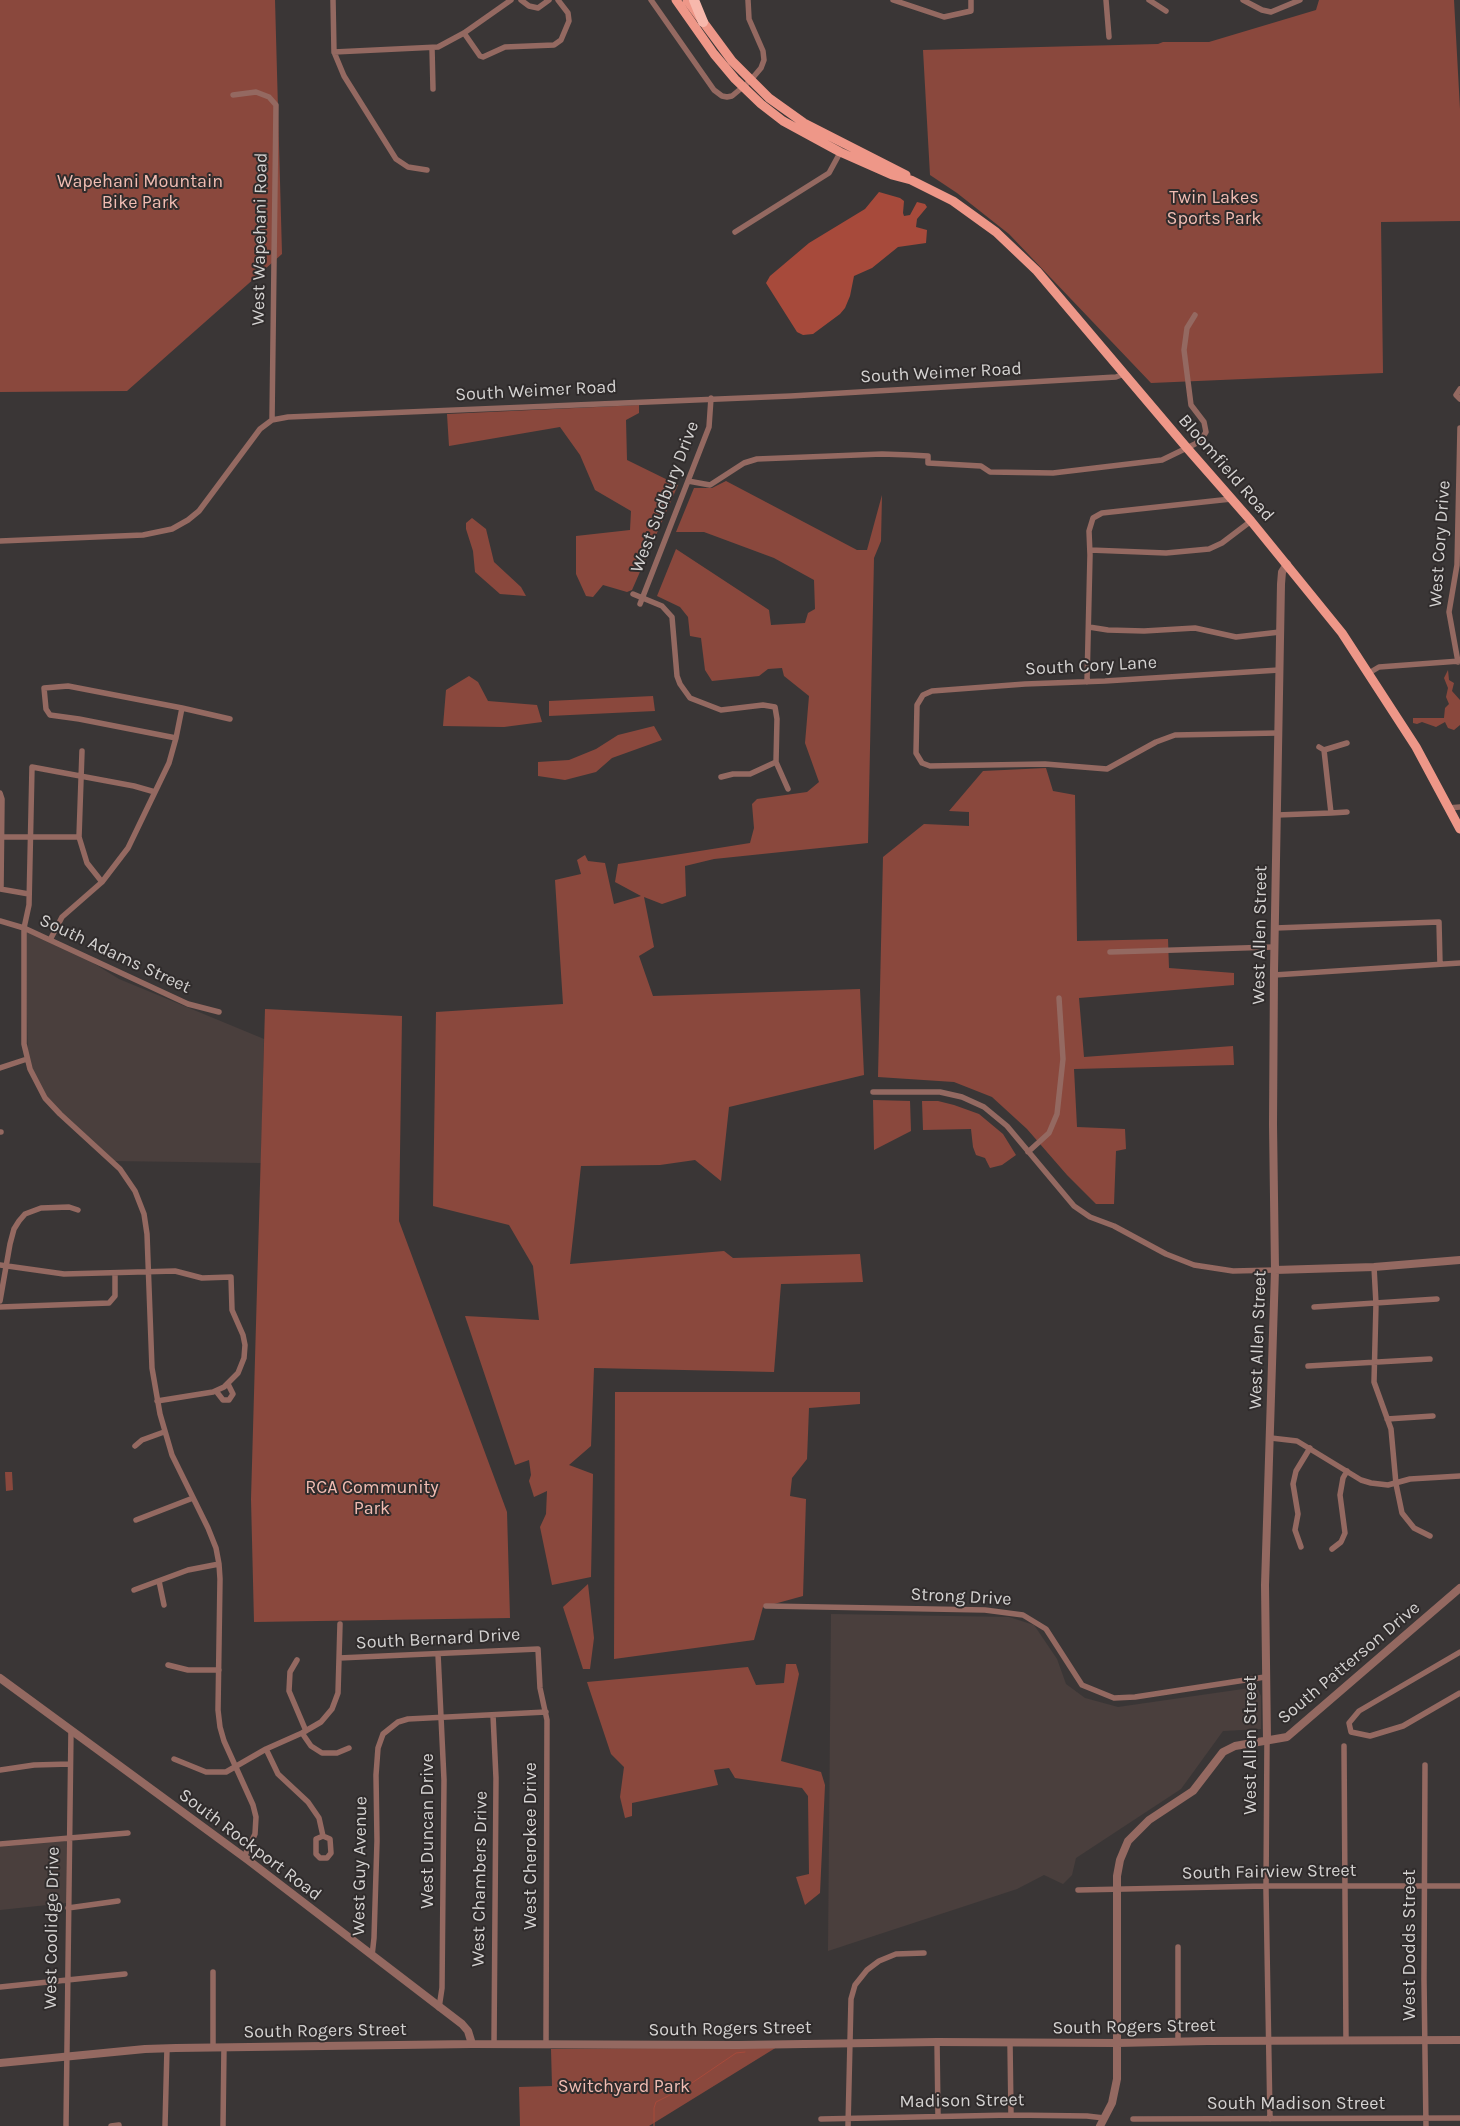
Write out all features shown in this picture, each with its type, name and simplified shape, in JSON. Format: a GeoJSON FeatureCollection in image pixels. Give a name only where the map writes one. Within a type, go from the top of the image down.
{"type":"FeatureCollection","features":[{"type":"Feature","properties":{"kind":"highway"},"geometry":{"type":"LineString","coordinates":[[694,0],[703,22]]}},
{"type":"Feature","properties":{"kind":"main road","name":"Bloomfield Road"},"geometry":{"type":"LineString","coordinates":[[676,0],[721,62],[746,84],[842,148],[908,176],[911,180],[953,201],[1003,238],[1037,271],[1187,448],[1252,521],[1342,633],[1416,747],[1460,829]]}},
{"type":"Feature","properties":{"kind":"main road","name":"Bloomfield Road"},"geometry":{"type":"LineString","coordinates":[[687,0],[746,84]]}},
{"type":"Feature","properties":{"kind":"street"},"geometry":{"type":"LineString","coordinates":[[333,0],[334,52],[344,76],[396,159],[408,167],[427,170]]}},
{"type":"Feature","properties":{"kind":"street"},"geometry":{"type":"LineString","coordinates":[[334,52],[432,48],[446,44],[511,0]]}},
{"type":"Feature","properties":{"kind":"street"},"geometry":{"type":"LineString","coordinates":[[521,0],[528,6],[538,8],[549,0]]}},
{"type":"Feature","properties":{"kind":"street"},"geometry":{"type":"LineString","coordinates":[[464,33],[480,56],[483,57],[505,47],[554,45],[561,40],[569,21],[568,13],[558,0]]}},
{"type":"Feature","properties":{"kind":"street"},"geometry":{"type":"LineString","coordinates":[[651,0],[717,93],[722,96],[732,96],[761,68],[764,56],[749,19],[748,0]]}},
{"type":"Feature","properties":{"kind":"street"},"geometry":{"type":"LineString","coordinates":[[892,0],[944,17],[971,11],[971,0]]}},
{"type":"Feature","properties":{"kind":"street"},"geometry":{"type":"LineString","coordinates":[[1106,0],[1108,37]]}},
{"type":"Feature","properties":{"kind":"street"},"geometry":{"type":"LineString","coordinates":[[1149,0],[1166,11]]}},
{"type":"Feature","properties":{"kind":"street"},"geometry":{"type":"LineString","coordinates":[[1247,1],[1265,11],[1274,12],[1300,0]]}},
{"type":"Feature","properties":{"kind":"street"},"geometry":{"type":"LineString","coordinates":[[432,48],[433,90]]}},
{"type":"Feature","properties":{"kind":"street","name":"West Wapehani Road"},"geometry":{"type":"LineString","coordinates":[[233,95],[256,92],[269,97],[276,105],[272,420]]}},
{"type":"Feature","properties":{"kind":"street"},"geometry":{"type":"LineString","coordinates":[[735,232],[829,173],[842,148]]}},
{"type":"Feature","properties":{"kind":"street"},"geometry":{"type":"LineString","coordinates":[[688,482],[710,486],[744,463],[757,459],[882,454],[910,455],[928,456],[928,463],[981,466],[990,472],[1053,473],[1153,463],[1187,448],[1202,438],[1206,430],[1204,422],[1191,405],[1184,350],[1187,328],[1195,315]]}},
{"type":"Feature","properties":{"kind":"street","name":"South Weimer Road"},"geometry":{"type":"LineString","coordinates":[[272,420],[293,416],[791,396],[1116,378],[1124,374]]}},
{"type":"Feature","properties":{"kind":"street"},"geometry":{"type":"LineString","coordinates":[[1460,389],[1456,395],[1460,400]]}},
{"type":"Feature","properties":{"kind":"street","name":"West Sudbury Drive"},"geometry":{"type":"LineString","coordinates":[[640,604],[709,427],[711,398]]}},
{"type":"Feature","properties":{"kind":"street"},"geometry":{"type":"LineString","coordinates":[[0,540],[143,535],[172,529],[199,511],[255,434],[272,420]]}},
{"type":"Feature","properties":{"kind":"street","name":"West Cory Drive"},"geometry":{"type":"LineString","coordinates":[[1459,662],[1449,612],[1457,566],[1460,428]]}},
{"type":"Feature","properties":{"kind":"street"},"geometry":{"type":"LineString","coordinates":[[1087,682],[1089,525],[1093,518],[1102,513],[1232,499]]}},
{"type":"Feature","properties":{"kind":"street"},"geometry":{"type":"LineString","coordinates":[[1090,550],[1166,553],[1204,550],[1222,543],[1252,521]]}},
{"type":"Feature","properties":{"kind":"street","name":"West Allen Street"},"geometry":{"type":"LineString","coordinates":[[1270,2119],[1267,2041],[1267,1741],[1264,1585],[1271,1438],[1275,1270],[1273,1124],[1274,947],[1279,670],[1282,572],[1287,564]]}},
{"type":"Feature","properties":{"kind":"street"},"geometry":{"type":"LineString","coordinates":[[633,594],[662,606],[672,617],[677,676],[684,691],[690,698],[721,710],[763,705],[775,707],[778,718],[776,762],[788,789]]}},
{"type":"Feature","properties":{"kind":"street"},"geometry":{"type":"LineString","coordinates":[[1088,627],[1108,630],[1144,631],[1195,628],[1236,637],[1280,632]]}},
{"type":"Feature","properties":{"kind":"street"},"geometry":{"type":"LineString","coordinates":[[1369,672],[1379,666],[1459,662]]}},
{"type":"Feature","properties":{"kind":"street","name":"South Cory Lane"},"geometry":{"type":"LineString","coordinates":[[1278,733],[1175,736],[1156,742],[1107,769],[1045,764],[930,766],[922,763],[916,754],[916,710],[921,698],[927,693],[936,690],[1279,670]]}},
{"type":"Feature","properties":{"kind":"street"},"geometry":{"type":"LineString","coordinates":[[176,738],[50,715],[46,709],[44,688],[68,686],[230,718]]}},
{"type":"Feature","properties":{"kind":"street"},"geometry":{"type":"LineString","coordinates":[[50,940],[62,917],[102,882],[128,848],[169,763],[182,708]]}},
{"type":"Feature","properties":{"kind":"street"},"geometry":{"type":"LineString","coordinates":[[1331,813],[1321,749],[1347,743]]}},
{"type":"Feature","properties":{"kind":"street"},"geometry":{"type":"LineString","coordinates":[[82,751],[79,837],[86,863],[102,882]]}},
{"type":"Feature","properties":{"kind":"street"},"geometry":{"type":"LineString","coordinates":[[721,776],[750,774],[776,762]]}},
{"type":"Feature","properties":{"kind":"street"},"geometry":{"type":"LineString","coordinates":[[155,792],[32,767],[29,905],[24,928],[24,1022],[27,1058],[35,1080],[45,1098],[115,1164],[135,1191],[146,1225],[152,1368],[157,1401],[164,1432],[172,1455],[208,1528],[216,1548],[219,1564],[220,1727],[256,1813],[255,1834],[244,1857]]}},
{"type":"Feature","properties":{"kind":"street"},"geometry":{"type":"LineString","coordinates":[[0,793],[2,799],[0,889],[28,894]]}},
{"type":"Feature","properties":{"kind":"street"},"geometry":{"type":"LineString","coordinates":[[1448,808],[1460,807]]}},
{"type":"Feature","properties":{"kind":"street"},"geometry":{"type":"LineString","coordinates":[[1277,816],[1347,812]]}},
{"type":"Feature","properties":{"kind":"street"},"geometry":{"type":"LineString","coordinates":[[0,837],[79,837]]}},
{"type":"Feature","properties":{"kind":"street","name":"South Adams Street"},"geometry":{"type":"LineString","coordinates":[[0,921],[24,928],[188,1004],[219,1012]]}},
{"type":"Feature","properties":{"kind":"street"},"geometry":{"type":"LineString","coordinates":[[1275,928],[1439,922],[1440,964]]}},
{"type":"Feature","properties":{"kind":"street"},"geometry":{"type":"LineString","coordinates":[[1110,952],[1274,947]]}},
{"type":"Feature","properties":{"kind":"street"},"geometry":{"type":"LineString","coordinates":[[1274,975],[1460,963]]}},
{"type":"Feature","properties":{"kind":"street"},"geometry":{"type":"LineString","coordinates":[[1028,1152],[1049,1133],[1057,1114],[1063,1059],[1060,998]]}},
{"type":"Feature","properties":{"kind":"street"},"geometry":{"type":"LineString","coordinates":[[0,1068],[27,1058]]}},
{"type":"Feature","properties":{"kind":"street"},"geometry":{"type":"LineString","coordinates":[[873,1092],[940,1092],[962,1097],[984,1108],[1007,1126],[1074,1206],[1090,1217],[1114,1226],[1166,1254],[1194,1265],[1221,1270],[1275,1270],[1374,1267],[1460,1260]]}},
{"type":"Feature","properties":{"kind":"street"},"geometry":{"type":"LineString","coordinates":[[0,1301],[3,1265],[14,1229],[25,1214],[32,1210],[55,1206],[78,1210]]}},
{"type":"Feature","properties":{"kind":"street"},"geometry":{"type":"LineString","coordinates":[[3,1265],[64,1274],[180,1271],[202,1278],[231,1277],[231,1306],[244,1336],[245,1349],[240,1370],[228,1384],[216,1391],[157,1401]]}},
{"type":"Feature","properties":{"kind":"street"},"geometry":{"type":"LineString","coordinates":[[1374,1267],[1376,1304],[1374,1382],[1393,1438],[1396,1484],[1400,1506],[1406,1519],[1414,1528],[1430,1536]]}},
{"type":"Feature","properties":{"kind":"street"},"geometry":{"type":"LineString","coordinates":[[0,1308],[109,1303],[115,1296],[115,1273]]}},
{"type":"Feature","properties":{"kind":"street"},"geometry":{"type":"LineString","coordinates":[[1314,1307],[1437,1299]]}},
{"type":"Feature","properties":{"kind":"street"},"geometry":{"type":"LineString","coordinates":[[1308,1366],[1430,1359]]}},
{"type":"Feature","properties":{"kind":"street"},"geometry":{"type":"LineString","coordinates":[[216,1391],[221,1398],[229,1400],[232,1394],[228,1384]]}},
{"type":"Feature","properties":{"kind":"street"},"geometry":{"type":"LineString","coordinates":[[1387,1419],[1433,1416]]}},
{"type":"Feature","properties":{"kind":"street"},"geometry":{"type":"LineString","coordinates":[[135,1446],[142,1440],[164,1432]]}},
{"type":"Feature","properties":{"kind":"street"},"geometry":{"type":"LineString","coordinates":[[1271,1438],[1288,1439],[1310,1448],[1347,1472],[1371,1484],[1396,1484],[1410,1479],[1460,1476]]}},
{"type":"Feature","properties":{"kind":"street"},"geometry":{"type":"LineString","coordinates":[[1301,1547],[1295,1530],[1298,1514],[1294,1484],[1296,1471],[1310,1448]]}},
{"type":"Feature","properties":{"kind":"street"},"geometry":{"type":"LineString","coordinates":[[1332,1549],[1341,1542],[1345,1532],[1340,1494],[1342,1478],[1347,1472]]}},
{"type":"Feature","properties":{"kind":"street"},"geometry":{"type":"LineString","coordinates":[[136,1520],[193,1498]]}},
{"type":"Feature","properties":{"kind":"street"},"geometry":{"type":"LineString","coordinates":[[134,1590],[188,1570],[219,1564]]}},
{"type":"Feature","properties":{"kind":"street"},"geometry":{"type":"LineString","coordinates":[[159,1581],[164,1604]]}},
{"type":"Feature","properties":{"kind":"street","name":"South Patterson Drive"},"geometry":{"type":"LineString","coordinates":[[1100,2126],[1116,2093],[1117,1890],[1120,1860],[1133,1834],[1148,1820],[1193,1791],[1223,1752],[1235,1746],[1287,1737],[1307,1722],[1460,1588]]}},
{"type":"Feature","properties":{"kind":"street","name":"Strong Drive"},"geometry":{"type":"LineString","coordinates":[[766,1606],[985,1610],[1023,1615],[1046,1629],[1082,1685],[1114,1698],[1135,1697],[1265,1677]]}},
{"type":"Feature","properties":{"kind":"street"},"geometry":{"type":"LineString","coordinates":[[174,1759],[195,1769],[210,1773],[226,1772],[266,1749],[304,1732],[326,1718],[338,1693],[340,1624]]}},
{"type":"Feature","properties":{"kind":"street","name":"South Bernard Drive"},"geometry":{"type":"LineString","coordinates":[[339,1658],[538,1649]]}},
{"type":"Feature","properties":{"kind":"street","name":"West Cherokee Drive"},"geometry":{"type":"LineString","coordinates":[[538,1649],[540,1688],[546,1712],[546,2044]]}},
{"type":"Feature","properties":{"kind":"street"},"geometry":{"type":"LineString","coordinates":[[1460,1652],[1359,1710],[1349,1723],[1351,1732],[1370,1736],[1403,1726],[1460,1693]]}},
{"type":"Feature","properties":{"kind":"street","name":"West Duncan Drive"},"geometry":{"type":"LineString","coordinates":[[438,1654],[444,1760],[442,1988],[439,2008]]}},
{"type":"Feature","properties":{"kind":"street"},"geometry":{"type":"LineString","coordinates":[[297,1660],[290,1672],[288,1686],[292,1701],[311,1746],[322,1753],[338,1753],[349,1748]]}},
{"type":"Feature","properties":{"kind":"street"},"geometry":{"type":"LineString","coordinates":[[168,1665],[188,1670],[219,1670]]}},
{"type":"Feature","properties":{"kind":"street","name":"South Rockport Road"},"geometry":{"type":"LineString","coordinates":[[0,1678],[244,1857],[466,2028],[472,2044]]}},
{"type":"Feature","properties":{"kind":"street","name":"West Guy Avenue"},"geometry":{"type":"LineString","coordinates":[[372,1956],[377,1841],[376,1775],[379,1742],[388,1729],[398,1722],[408,1719],[546,1712]]}},
{"type":"Feature","properties":{"kind":"street","name":"West Chambers Drive"},"geometry":{"type":"LineString","coordinates":[[493,1714],[496,1804],[494,2044]]}},
{"type":"Feature","properties":{"kind":"street","name":"West Coolidge Drive"},"geometry":{"type":"LineString","coordinates":[[66,2126],[66,1980],[71,1730]]}},
{"type":"Feature","properties":{"kind":"street"},"geometry":{"type":"LineString","coordinates":[[1344,1746],[1346,2041]]}},
{"type":"Feature","properties":{"kind":"street"},"geometry":{"type":"LineString","coordinates":[[266,1749],[278,1774],[315,1811],[322,1827],[323,1836]]}},
{"type":"Feature","properties":{"kind":"street"},"geometry":{"type":"LineString","coordinates":[[0,1770],[34,1765],[70,1764]]}},
{"type":"Feature","properties":{"kind":"street","name":"West Dodds Street"},"geometry":{"type":"LineString","coordinates":[[1425,1765],[1426,2126]]}},
{"type":"Feature","properties":{"kind":"street"},"geometry":{"type":"LineString","coordinates":[[0,1844],[69,1836],[128,1833]]}},
{"type":"Feature","properties":{"kind":"street","name":"South Fairview Street"},"geometry":{"type":"LineString","coordinates":[[1078,1890],[1266,1886],[1460,1886]]}},
{"type":"Feature","properties":{"kind":"street"},"geometry":{"type":"LineString","coordinates":[[68,1908],[118,1901]]}},
{"type":"Feature","properties":{"kind":"street"},"geometry":{"type":"LineString","coordinates":[[1178,1947],[1178,2042]]}},
{"type":"Feature","properties":{"kind":"street"},"geometry":{"type":"LineString","coordinates":[[848,2126],[851,2000],[855,1986],[867,1970],[879,1961],[896,1954],[924,1953]]}},
{"type":"Feature","properties":{"kind":"street"},"geometry":{"type":"LineString","coordinates":[[213,2048],[214,1972]]}},
{"type":"Feature","properties":{"kind":"street"},"geometry":{"type":"LineString","coordinates":[[0,1987],[125,1974]]}},
{"type":"Feature","properties":{"kind":"street","name":"South Rogers Street"},"geometry":{"type":"LineString","coordinates":[[0,2062],[167,2048],[224,2047],[472,2044],[1117,2043],[1460,2040]]}},
{"type":"Feature","properties":{"kind":"street"},"geometry":{"type":"LineString","coordinates":[[937,2042],[938,2116]]}},
{"type":"Feature","properties":{"kind":"street"},"geometry":{"type":"LineString","coordinates":[[1010,2043],[1011,2116]]}},
{"type":"Feature","properties":{"kind":"street"},"geometry":{"type":"LineString","coordinates":[[223,2126],[224,2047]]}},
{"type":"Feature","properties":{"kind":"street"},"geometry":{"type":"LineString","coordinates":[[165,2126],[167,2048]]}},
{"type":"Feature","properties":{"kind":"street","name":"Madison Street"},"geometry":{"type":"LineString","coordinates":[[820,2119],[938,2116],[1087,2116],[1104,2118]]}},
{"type":"Feature","properties":{"kind":"street","name":"South Madison Street"},"geometry":{"type":"LineString","coordinates":[[1133,2119],[1460,2118]]}},
{"type":"Feature","properties":{"kind":"street"},"geometry":{"type":"LineString","coordinates":[[111,2126],[119,2125]]}},
{"type":"Feature","properties":{"kind":"shaded area"},"geometry":{"type":"Polygon","coordinates":[[[879,192],[904,201],[904,216],[910,215],[917,202],[925,204],[927,207],[917,219],[916,227],[927,230],[926,243],[898,247],[872,268],[854,276],[850,296],[840,314],[813,334],[803,335],[797,332],[766,283],[770,276],[809,243],[865,209],[879,192]]]}},
{"type":"Feature","properties":{"kind":"shaded area"},"geometry":{"type":"Polygon","coordinates":[[[25,927],[77,953],[119,979],[264,1039],[261,1163],[112,1161],[44,1099],[28,1058],[25,927]]]}},
{"type":"Feature","properties":{"kind":"shaded area"},"geometry":{"type":"Polygon","coordinates":[[[831,1614],[1009,1617],[1034,1625],[1057,1659],[1066,1684],[1085,1698],[1118,1707],[1257,1687],[1261,1696],[1261,1729],[1223,1731],[1181,1789],[1076,1858],[1072,1875],[1063,1884],[1044,1875],[1017,1889],[828,1951],[831,1614]]]}},
{"type":"Feature","properties":{"kind":"shaded area"},"geometry":{"type":"Polygon","coordinates":[[[66,1840],[66,1903],[0,1910],[0,1847],[66,1840]]]}},
{"type":"Feature","properties":{"kind":"green space","name":"Wapehani Mountain Bike Park"},"geometry":{"type":"Polygon","coordinates":[[[0,0],[275,0],[282,254],[127,391],[0,392],[0,0]]]}},
{"type":"Feature","properties":{"kind":"green space","name":"Twin Lakes Sports Park"},"geometry":{"type":"Polygon","coordinates":[[[1319,0],[1454,0],[1460,109],[1460,221],[1381,222],[1383,373],[1151,383],[1009,234],[957,193],[930,175],[923,50],[1209,42],[1316,10],[1319,0]]]}},
{"type":"Feature","properties":{"kind":"green space"},"geometry":{"type":"Polygon","coordinates":[[[639,405],[639,413],[626,420],[627,460],[678,485],[632,590],[627,592],[603,585],[593,597],[586,596],[576,574],[576,536],[630,530],[631,511],[595,490],[580,455],[560,427],[449,446],[447,414],[639,405]]]}},
{"type":"Feature","properties":{"kind":"green space"},"geometry":{"type":"Polygon","coordinates":[[[726,481],[857,550],[867,550],[882,495],[881,541],[874,558],[868,843],[714,859],[685,866],[686,896],[662,904],[644,897],[654,947],[639,956],[653,996],[860,989],[864,1075],[729,1107],[721,1181],[695,1160],[660,1165],[581,1166],[570,1264],[724,1251],[733,1258],[860,1254],[863,1282],[781,1284],[774,1372],[594,1368],[591,1446],[569,1465],[593,1474],[591,1577],[552,1585],[540,1527],[546,1514],[547,1491],[534,1497],[529,1481],[531,1475],[529,1460],[515,1465],[465,1316],[539,1320],[533,1266],[509,1225],[433,1206],[436,1012],[563,1004],[555,880],[581,874],[577,860],[585,855],[588,861],[605,863],[614,904],[641,896],[615,882],[618,864],[750,843],[754,828],[752,804],[757,799],[807,792],[819,782],[805,743],[809,696],[784,676],[782,668],[768,669],[759,676],[712,681],[705,670],[701,638],[690,636],[688,617],[680,607],[657,596],[676,549],[769,610],[771,625],[805,623],[808,613],[815,609],[814,580],[774,558],[704,532],[676,532],[694,488],[712,488],[726,481]]]}},
{"type":"Feature","properties":{"kind":"green space"},"geometry":{"type":"Polygon","coordinates":[[[472,518],[486,529],[494,562],[521,587],[526,596],[500,594],[475,572],[473,551],[466,529],[466,523],[472,518]]]}},
{"type":"Feature","properties":{"kind":"green space"},"geometry":{"type":"Polygon","coordinates":[[[1448,670],[1449,680],[1454,683],[1452,691],[1460,700],[1460,725],[1454,730],[1448,728],[1445,722],[1436,727],[1422,722],[1413,723],[1413,718],[1444,718],[1445,708],[1449,704],[1446,697],[1448,688],[1444,678],[1448,670]]]}},
{"type":"Feature","properties":{"kind":"green space"},"geometry":{"type":"Polygon","coordinates":[[[469,676],[478,682],[488,701],[537,705],[542,722],[504,727],[443,726],[446,690],[469,676]]]}},
{"type":"Feature","properties":{"kind":"green space"},"geometry":{"type":"Polygon","coordinates":[[[653,696],[655,711],[549,716],[549,701],[653,696]]]}},
{"type":"Feature","properties":{"kind":"green space"},"geometry":{"type":"Polygon","coordinates":[[[654,726],[662,740],[612,758],[596,772],[565,780],[538,776],[538,762],[569,760],[596,749],[618,735],[654,726]]]}},
{"type":"Feature","properties":{"kind":"green space"},"geometry":{"type":"Polygon","coordinates":[[[1046,768],[1053,791],[1075,795],[1077,941],[1168,939],[1169,968],[1234,973],[1234,985],[1079,998],[1084,1057],[1233,1046],[1234,1065],[1074,1069],[1077,1127],[1125,1129],[1126,1149],[1116,1151],[1114,1204],[1096,1204],[1067,1175],[1027,1129],[992,1097],[954,1082],[878,1077],[883,857],[924,824],[969,826],[969,812],[949,811],[983,771],[1046,768]]]}},
{"type":"Feature","properties":{"kind":"green space","name":"RCA Community Park"},"geometry":{"type":"Polygon","coordinates":[[[265,1009],[402,1016],[399,1221],[507,1512],[510,1618],[254,1622],[251,1499],[265,1009]]]}},
{"type":"Feature","properties":{"kind":"green space"},"geometry":{"type":"Polygon","coordinates":[[[873,1100],[910,1101],[911,1131],[874,1150],[873,1100]]]}},
{"type":"Feature","properties":{"kind":"green space"},"geometry":{"type":"Polygon","coordinates":[[[922,1101],[938,1101],[979,1114],[1003,1134],[1016,1155],[1002,1165],[990,1168],[985,1158],[976,1155],[971,1129],[923,1130],[922,1101]]]}},
{"type":"Feature","properties":{"kind":"green space"},"geometry":{"type":"Polygon","coordinates":[[[615,1392],[860,1392],[860,1404],[809,1408],[807,1459],[792,1478],[790,1496],[806,1499],[803,1596],[763,1607],[754,1640],[614,1659],[615,1392]]]}},
{"type":"Feature","properties":{"kind":"green space"},"geometry":{"type":"Polygon","coordinates":[[[5,1472],[12,1472],[13,1490],[6,1491],[5,1472]]]}},
{"type":"Feature","properties":{"kind":"green space"},"geometry":{"type":"Polygon","coordinates":[[[588,1584],[594,1638],[590,1669],[583,1669],[563,1607],[588,1584]]]}},
{"type":"Feature","properties":{"kind":"green space"},"geometry":{"type":"Polygon","coordinates":[[[786,1664],[796,1664],[799,1674],[781,1761],[821,1772],[825,1785],[820,1893],[805,1905],[796,1877],[809,1874],[808,1796],[802,1788],[735,1778],[729,1768],[714,1770],[718,1785],[632,1803],[632,1816],[625,1818],[620,1797],[624,1767],[611,1754],[587,1682],[748,1667],[756,1685],[784,1683],[786,1664]]]}},
{"type":"Feature","properties":{"kind":"green space","name":"Switchyard Park"},"geometry":{"type":"Polygon","coordinates":[[[777,2047],[649,2126],[520,2126],[519,2087],[552,2086],[551,2049],[777,2047]]]}},
{"type":"Feature","properties":{"kind":"waterway"},"geometry":{"type":"LineString","coordinates":[[654,2126],[656,2102],[686,2087],[736,2053],[745,2052]]}}]}
